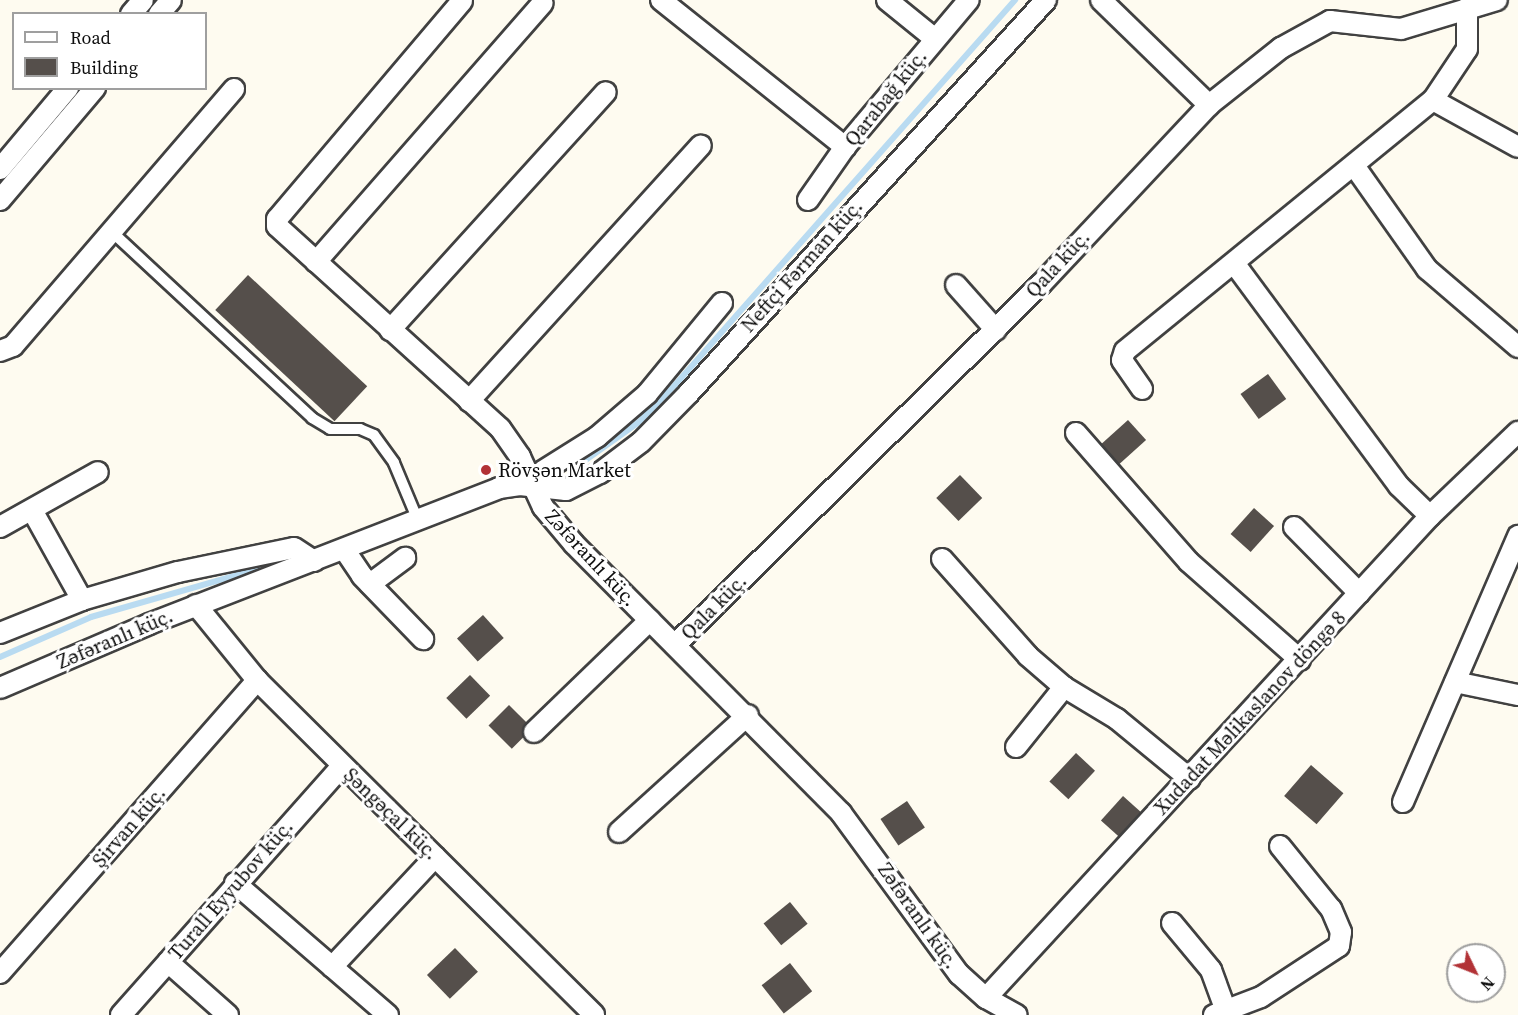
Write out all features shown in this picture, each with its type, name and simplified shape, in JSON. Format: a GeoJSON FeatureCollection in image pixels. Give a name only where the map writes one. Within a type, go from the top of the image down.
{"type":"FeatureCollection","features":[{"type":"Feature","properties":{"kind":"street"},"geometry":{"type":"LineString","coordinates":[[133,12],[143,0]]}},
{"type":"Feature","properties":{"kind":"street"},"geometry":{"type":"LineString","coordinates":[[161,12],[171,0]]}},
{"type":"Feature","properties":{"kind":"street"},"geometry":{"type":"LineString","coordinates":[[662,0],[845,147]]}},
{"type":"Feature","properties":{"kind":"street"},"geometry":{"type":"LineString","coordinates":[[887,0],[935,39]]}},
{"type":"Feature","properties":{"kind":"street","name":"Qarabağ küç."},"geometry":{"type":"LineString","coordinates":[[808,200],[845,147],[969,0]]}},
{"type":"Feature","properties":{"kind":"street","name":"Neftçi Fərman küç."},"geometry":{"type":"LineString","coordinates":[[532,487],[556,491],[580,485],[641,442],[1046,0]]}},
{"type":"Feature","properties":{"kind":"street"},"geometry":{"type":"LineString","coordinates":[[1101,0],[1209,105]]}},
{"type":"Feature","properties":{"kind":"street","name":"Qala küç."},"geometry":{"type":"LineString","coordinates":[[675,645],[996,330],[1209,105],[1281,48],[1330,21],[1385,30],[1497,0]]}},
{"type":"Feature","properties":{"kind":"street"},"geometry":{"type":"LineString","coordinates":[[462,1],[277,219],[280,231],[469,401],[512,444],[532,487]]}},
{"type":"Feature","properties":{"kind":"street"},"geometry":{"type":"LineString","coordinates":[[316,262],[543,3]]}},
{"type":"Feature","properties":{"kind":"street"},"geometry":{"type":"LineString","coordinates":[[1142,389],[1122,360],[1125,351],[1355,167],[1433,100],[1467,50],[1467,9]]}},
{"type":"Feature","properties":{"kind":"street"},"geometry":{"type":"LineString","coordinates":[[0,351],[14,346],[234,88]]}},
{"type":"Feature","properties":{"kind":"street"},"geometry":{"type":"LineString","coordinates":[[0,169],[66,90]]}},
{"type":"Feature","properties":{"kind":"street"},"geometry":{"type":"LineString","coordinates":[[0,200],[93,90]]}},
{"type":"Feature","properties":{"kind":"street"},"geometry":{"type":"LineString","coordinates":[[390,330],[606,92]]}},
{"type":"Feature","properties":{"kind":"street"},"geometry":{"type":"LineString","coordinates":[[1433,100],[1518,147]]}},
{"type":"Feature","properties":{"kind":"street"},"geometry":{"type":"LineString","coordinates":[[469,401],[701,145]]}},
{"type":"Feature","properties":{"kind":"street"},"geometry":{"type":"LineString","coordinates":[[1355,167],[1427,269],[1518,347]]}},
{"type":"Feature","properties":{"kind":"street"},"geometry":{"type":"LineString","coordinates":[[1234,263],[1399,486],[1430,516]]}},
{"type":"Feature","properties":{"kind":"street"},"geometry":{"type":"LineString","coordinates":[[956,285],[996,330]]}},
{"type":"Feature","properties":{"kind":"street"},"geometry":{"type":"LineString","coordinates":[[532,487],[543,471],[597,437],[647,394],[722,303]]}},
{"type":"Feature","properties":{"kind":"street","name":"Xudadat Məlikaslanov döngə 8"},"geometry":{"type":"LineString","coordinates":[[986,998],[1300,660],[1430,516],[1518,432]]}},
{"type":"Feature","properties":{"kind":"street"},"geometry":{"type":"LineString","coordinates":[[1076,433],[1189,562],[1300,660]]}},
{"type":"Feature","properties":{"kind":"street"},"geometry":{"type":"LineString","coordinates":[[0,527],[98,472]]}},
{"type":"Feature","properties":{"kind":"street","name":"Zəfəranlı küç."},"geometry":{"type":"LineString","coordinates":[[0,688],[196,605],[314,561],[417,518],[499,488],[532,487],[567,537],[748,715],[847,821],[959,974],[986,998],[1017,1015]]}},
{"type":"Feature","properties":{"kind":"street"},"geometry":{"type":"LineString","coordinates":[[32,510],[82,600]]}},
{"type":"Feature","properties":{"kind":"street"},"geometry":{"type":"LineString","coordinates":[[1294,527],[1359,593]]}},
{"type":"Feature","properties":{"kind":"street"},"geometry":{"type":"LineString","coordinates":[[1403,802],[1518,536]]}},
{"type":"Feature","properties":{"kind":"street"},"geometry":{"type":"LineString","coordinates":[[0,633],[82,600],[276,550],[294,548],[314,561]]}},
{"type":"Feature","properties":{"kind":"street"},"geometry":{"type":"LineString","coordinates":[[344,549],[370,584],[423,639]]}},
{"type":"Feature","properties":{"kind":"street"},"geometry":{"type":"LineString","coordinates":[[370,584],[405,558]]}},
{"type":"Feature","properties":{"kind":"street"},"geometry":{"type":"LineString","coordinates":[[942,559],[1028,656],[1064,687],[1117,719],[1190,779]]}},
{"type":"Feature","properties":{"kind":"street","name":"Şəngəçal küç."},"geometry":{"type":"LineString","coordinates":[[196,605],[257,680],[594,1015]]}},
{"type":"Feature","properties":{"kind":"street"},"geometry":{"type":"LineString","coordinates":[[534,732],[650,620]]}},
{"type":"Feature","properties":{"kind":"street","name":"Şirvan küç."},"geometry":{"type":"LineString","coordinates":[[0,973],[257,680]]}},
{"type":"Feature","properties":{"kind":"street"},"geometry":{"type":"LineString","coordinates":[[1455,682],[1518,695]]}},
{"type":"Feature","properties":{"kind":"street"},"geometry":{"type":"LineString","coordinates":[[1016,747],[1064,687]]}},
{"type":"Feature","properties":{"kind":"street"},"geometry":{"type":"LineString","coordinates":[[619,832],[748,715]]}},
{"type":"Feature","properties":{"kind":"street","name":"Turall Eyyubov küç."},"geometry":{"type":"LineString","coordinates":[[121,1015],[342,766]]}},
{"type":"Feature","properties":{"kind":"street"},"geometry":{"type":"LineString","coordinates":[[1172,923],[1211,970],[1220,1013],[1261,997],[1339,946],[1341,932],[1331,909],[1280,846]]}},
{"type":"Feature","properties":{"kind":"street"},"geometry":{"type":"LineString","coordinates":[[333,967],[435,857]]}},
{"type":"Feature","properties":{"kind":"street"},"geometry":{"type":"LineString","coordinates":[[236,883],[388,1015]]}},
{"type":"Feature","properties":{"kind":"street"},"geometry":{"type":"LineString","coordinates":[[168,962],[228,1015]]}},
{"type":"Feature","properties":{"kind":"lane"},"geometry":{"type":"LineString","coordinates":[[111,231],[312,418],[330,429],[360,429],[374,435],[394,463],[417,518]]}},
{"type":"Feature","properties":{"kind":"building"},"geometry":{"type":"Polygon","coordinates":[[[248,275],[367,386],[334,421],[215,310],[248,275]]]}},
{"type":"Feature","properties":{"kind":"building"},"geometry":{"type":"Polygon","coordinates":[[[1268,374],[1286,399],[1259,419],[1240,394],[1268,374]]]}},
{"type":"Feature","properties":{"kind":"building"},"geometry":{"type":"Polygon","coordinates":[[[1128,420],[1146,440],[1116,467],[1098,447],[1128,420]]]}},
{"type":"Feature","properties":{"kind":"building"},"geometry":{"type":"Polygon","coordinates":[[[960,475],[982,498],[958,521],[936,498],[960,475]]]}},
{"type":"Feature","properties":{"kind":"building"},"geometry":{"type":"Polygon","coordinates":[[[1254,508],[1274,526],[1251,552],[1231,534],[1254,508]]]}},
{"type":"Feature","properties":{"kind":"building"},"geometry":{"type":"Polygon","coordinates":[[[483,615],[504,638],[478,661],[457,638],[483,615]]]}},
{"type":"Feature","properties":{"kind":"building"},"geometry":{"type":"Polygon","coordinates":[[[470,675],[490,696],[466,719],[446,698],[470,675]]]}},
{"type":"Feature","properties":{"kind":"building"},"geometry":{"type":"Polygon","coordinates":[[[509,705],[532,728],[512,749],[488,726],[509,705]]]}},
{"type":"Feature","properties":{"kind":"building"},"geometry":{"type":"Polygon","coordinates":[[[1076,753],[1095,771],[1068,799],[1049,782],[1076,753]]]}},
{"type":"Feature","properties":{"kind":"building"},"geometry":{"type":"Polygon","coordinates":[[[1311,765],[1343,793],[1317,824],[1284,796],[1311,765]]]}},
{"type":"Feature","properties":{"kind":"building"},"geometry":{"type":"Polygon","coordinates":[[[1123,796],[1143,814],[1121,839],[1101,821],[1123,796]]]}},
{"type":"Feature","properties":{"kind":"building"},"geometry":{"type":"Polygon","coordinates":[[[907,801],[925,828],[898,845],[880,819],[907,801]]]}},
{"type":"Feature","properties":{"kind":"building"},"geometry":{"type":"Polygon","coordinates":[[[790,902],[808,924],[781,945],[764,923],[790,902]]]}},
{"type":"Feature","properties":{"kind":"building"},"geometry":{"type":"Polygon","coordinates":[[[455,948],[478,972],[450,999],[427,975],[455,948]]]}},
{"type":"Feature","properties":{"kind":"building"},"geometry":{"type":"Polygon","coordinates":[[[790,963],[812,991],[784,1014],[762,985],[790,963]]]}},
{"type":"Feature","properties":{"kind":"waterway"},"geometry":{"type":"LineString","coordinates":[[580,464],[639,422],[675,385],[1015,0]]}},
{"type":"Feature","properties":{"kind":"waterway"},"geometry":{"type":"LineString","coordinates":[[0,657],[91,617],[262,568]]}},
{"type":"Feature","properties":{"kind":"place","name":"Rövşən Market"},"geometry":{"type":"Point","coordinates":[486,470]}}]}
